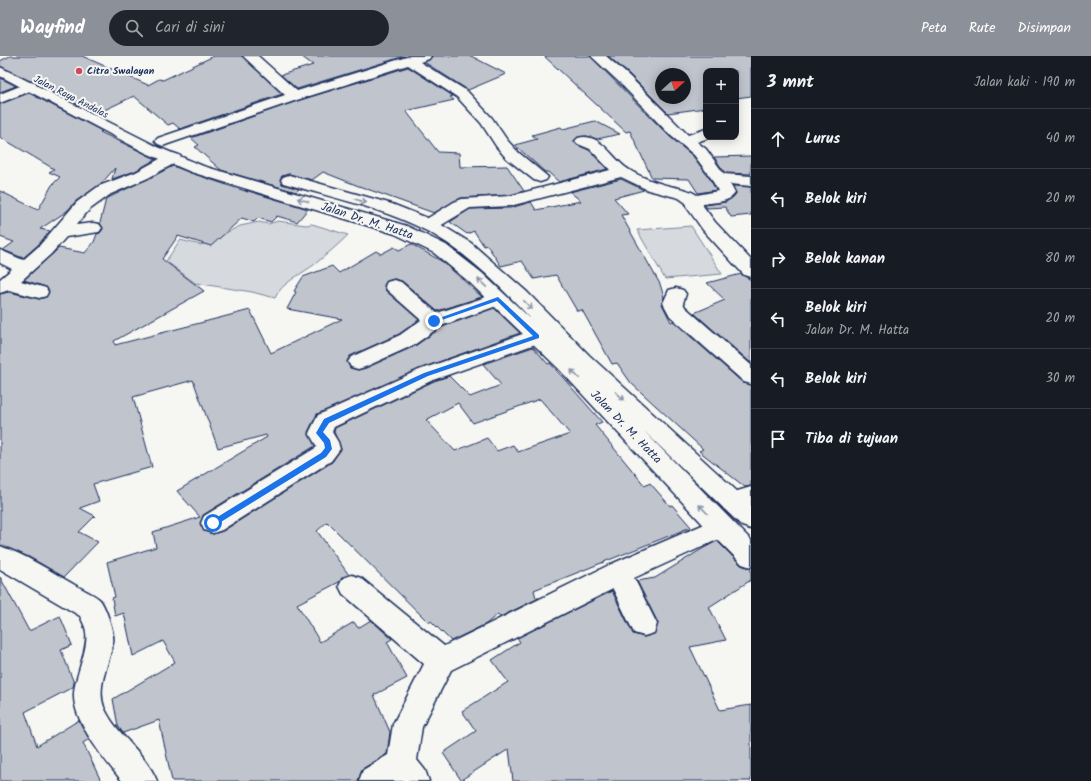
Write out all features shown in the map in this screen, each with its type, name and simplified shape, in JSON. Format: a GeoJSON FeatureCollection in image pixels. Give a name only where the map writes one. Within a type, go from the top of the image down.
{"type":"FeatureCollection","features":[{"type":"Feature","properties":{"kind":"street"},"geometry":{"type":"LineString","coordinates":[[250,56],[294,96]]}},
{"type":"Feature","properties":{"kind":"street"},"geometry":{"type":"LineString","coordinates":[[387,56],[412,60],[462,94],[487,121],[501,143],[512,155],[540,177]]}},
{"type":"Feature","properties":{"kind":"street"},"geometry":{"type":"LineString","coordinates":[[598,56],[624,79],[685,141],[700,152],[719,178],[727,193],[718,198],[701,198],[695,201]]}},
{"type":"Feature","properties":{"kind":"street"},"geometry":{"type":"LineString","coordinates":[[163,141],[294,96],[412,60]]}},
{"type":"Feature","properties":{"kind":"street","name":"Jalan Raya Andalas"},"geometry":{"type":"LineString","coordinates":[[0,62],[136,135]]}},
{"type":"Feature","properties":{"kind":"street","name":"Jalan Raya Andalas"},"geometry":{"type":"LineString","coordinates":[[0,71],[136,135]]}},
{"type":"Feature","properties":{"kind":"street"},"geometry":{"type":"LineString","coordinates":[[0,99],[30,86]]}},
{"type":"Feature","properties":{"kind":"street","name":"Jalan Dr. M. Hatta"},"geometry":{"type":"LineString","coordinates":[[136,135],[163,141],[217,160],[386,208],[429,225],[465,247],[520,296],[582,360],[742,500],[751,520]]}},
{"type":"Feature","properties":{"kind":"street","name":"Jalan Dr. M. Hatta"},"geometry":{"type":"LineString","coordinates":[[136,135],[152,150],[197,169],[401,230],[440,249],[475,277],[565,363],[721,527],[751,556]]}},
{"type":"Feature","properties":{"kind":"street"},"geometry":{"type":"LineString","coordinates":[[685,141],[703,135]]}},
{"type":"Feature","properties":{"kind":"street"},"geometry":{"type":"LineString","coordinates":[[583,141],[595,146],[620,171],[654,187],[685,194],[695,201]]}},
{"type":"Feature","properties":{"kind":"street"},"geometry":{"type":"LineString","coordinates":[[4,285],[45,250],[83,206],[105,190],[142,175],[173,158]]}},
{"type":"Feature","properties":{"kind":"street"},"geometry":{"type":"LineString","coordinates":[[429,225],[460,206],[468,203],[510,201],[615,174],[620,171]]}},
{"type":"Feature","properties":{"kind":"street"},"geometry":{"type":"LineString","coordinates":[[719,178],[751,181]]}},
{"type":"Feature","properties":{"kind":"street"},"geometry":{"type":"LineString","coordinates":[[695,201],[694,206],[709,226],[751,271]]}},
{"type":"Feature","properties":{"kind":"street"},"geometry":{"type":"LineString","coordinates":[[60,232],[93,228]]}},
{"type":"Feature","properties":{"kind":"street"},"geometry":{"type":"LineString","coordinates":[[0,256],[24,267]]}},
{"type":"Feature","properties":{"kind":"street"},"geometry":{"type":"LineString","coordinates":[[4,285],[39,292]]}},
{"type":"Feature","properties":{"kind":"street"},"geometry":{"type":"LineString","coordinates":[[394,286],[434,321]]}},
{"type":"Feature","properties":{"kind":"street"},"geometry":{"type":"LineString","coordinates":[[676,294],[673,303],[677,311],[751,377]]}},
{"type":"Feature","properties":{"kind":"street"},"geometry":{"type":"LineString","coordinates":[[358,362],[407,340],[434,321],[498,299]]}},
{"type":"Feature","properties":{"kind":"street"},"geometry":{"type":"LineString","coordinates":[[213,523],[323,455],[329,449],[327,442],[320,433],[326,421],[426,375],[537,336]]}},
{"type":"Feature","properties":{"kind":"street"},"geometry":{"type":"LineString","coordinates":[[374,781],[407,773],[408,724],[441,661],[648,558],[721,527]]}},
{"type":"Feature","properties":{"kind":"street"},"geometry":{"type":"LineString","coordinates":[[0,556],[91,608],[100,633],[100,641],[88,692],[90,708],[101,730],[142,781]]}},
{"type":"Feature","properties":{"kind":"street"},"geometry":{"type":"LineString","coordinates":[[618,573],[644,624]]}},
{"type":"Feature","properties":{"kind":"street"},"geometry":{"type":"LineString","coordinates":[[352,586],[441,661]]}},
{"type":"Feature","properties":{"kind":"shaded area"},"geometry":{"type":"Polygon","coordinates":[[[278,221],[306,225],[312,224],[348,235],[315,264],[287,283],[275,298],[252,292],[195,283],[166,261],[180,240],[201,245],[240,226],[259,222],[268,224],[278,221]]]}},
{"type":"Feature","properties":{"kind":"shaded area"},"geometry":{"type":"Polygon","coordinates":[[[691,226],[722,274],[665,279],[637,230],[691,226]]]}},
{"type":"Feature","properties":{"kind":"building"},"geometry":{"type":"Polygon","coordinates":[[[10,56],[82,56],[148,85],[159,79],[163,80],[214,56],[242,56],[282,94],[180,129],[173,123],[168,125],[134,96],[96,114],[35,82],[0,66],[0,61],[10,56]]]}},
{"type":"Feature","properties":{"kind":"building"},"geometry":{"type":"Polygon","coordinates":[[[301,56],[405,56],[297,89],[281,75],[313,65],[301,56]]]}},
{"type":"Feature","properties":{"kind":"building"},"geometry":{"type":"Polygon","coordinates":[[[432,56],[471,56],[506,74],[468,90],[424,62],[429,60],[432,56]]]}},
{"type":"Feature","properties":{"kind":"building"},"geometry":{"type":"Polygon","coordinates":[[[544,56],[590,56],[669,136],[693,156],[716,190],[698,193],[689,179],[652,178],[630,131],[626,132],[544,56]]]}},
{"type":"Feature","properties":{"kind":"building"},"geometry":{"type":"Polygon","coordinates":[[[608,56],[751,56],[751,96],[739,98],[739,68],[703,68],[703,108],[668,113],[659,104],[691,104],[691,68],[655,68],[655,100],[608,56]]]}},
{"type":"Feature","properties":{"kind":"building"},"geometry":{"type":"Polygon","coordinates":[[[408,67],[453,96],[450,97],[454,100],[406,111],[438,152],[459,153],[460,167],[507,166],[524,191],[510,195],[461,198],[434,213],[323,172],[312,180],[289,174],[282,176],[280,179],[282,184],[299,189],[296,192],[221,170],[195,147],[199,145],[191,138],[300,100],[408,67]]]}},
{"type":"Feature","properties":{"kind":"building"},"geometry":{"type":"Polygon","coordinates":[[[0,78],[16,86],[0,92],[0,78]]]}},
{"type":"Feature","properties":{"kind":"building"},"geometry":{"type":"Polygon","coordinates":[[[29,93],[102,131],[100,132],[156,159],[135,171],[112,179],[115,168],[101,184],[76,201],[67,211],[40,229],[50,231],[38,245],[23,258],[3,250],[14,242],[0,237],[0,191],[38,210],[52,185],[60,177],[49,172],[54,169],[0,137],[0,104],[29,93]]]}},
{"type":"Feature","properties":{"kind":"building"},"geometry":{"type":"Polygon","coordinates":[[[595,121],[620,134],[597,139],[586,136],[578,137],[574,141],[577,145],[589,150],[607,169],[559,182],[548,172],[545,172],[515,145],[537,139],[532,135],[561,127],[563,129],[595,121]]]}},
{"type":"Feature","properties":{"kind":"building"},"geometry":{"type":"Polygon","coordinates":[[[751,156],[751,174],[725,173],[714,157],[751,156]]]}},
{"type":"Feature","properties":{"kind":"building"},"geometry":{"type":"Polygon","coordinates":[[[173,166],[248,192],[245,190],[308,209],[297,222],[277,216],[271,222],[258,218],[254,222],[242,218],[211,246],[178,236],[162,259],[204,291],[114,341],[115,345],[250,310],[271,353],[342,319],[287,309],[296,292],[294,291],[303,277],[332,266],[339,273],[376,251],[381,254],[394,247],[399,250],[411,244],[443,262],[482,297],[437,311],[402,281],[394,279],[387,281],[384,285],[386,291],[419,320],[399,334],[350,356],[347,361],[350,368],[358,370],[366,368],[415,346],[442,327],[494,308],[520,333],[419,369],[317,414],[308,432],[315,446],[203,515],[200,524],[204,531],[213,534],[223,531],[332,462],[341,449],[334,432],[335,428],[434,381],[449,376],[470,397],[501,385],[483,364],[533,347],[548,364],[550,363],[602,422],[595,425],[645,486],[650,483],[691,527],[534,590],[536,598],[539,598],[500,617],[498,614],[486,624],[451,641],[431,621],[429,623],[327,522],[317,531],[349,575],[343,577],[339,582],[297,604],[320,642],[354,622],[358,628],[371,620],[392,639],[387,642],[407,678],[374,695],[390,732],[387,754],[362,769],[358,781],[172,781],[159,720],[123,733],[118,726],[113,699],[175,662],[163,641],[133,656],[124,613],[115,616],[112,598],[115,597],[107,562],[156,547],[153,532],[200,517],[177,491],[267,437],[266,435],[218,448],[193,380],[133,397],[152,467],[93,484],[99,501],[80,508],[95,516],[79,532],[98,542],[64,577],[29,557],[0,545],[0,294],[9,292],[39,299],[46,297],[49,291],[46,287],[24,280],[59,248],[85,253],[94,242],[97,234],[103,229],[100,223],[106,199],[173,166]],[[540,399],[473,423],[458,403],[426,420],[455,451],[487,438],[497,451],[513,445],[518,452],[570,434],[540,399]]]}},
{"type":"Feature","properties":{"kind":"building"},"geometry":{"type":"Polygon","coordinates":[[[621,179],[644,190],[614,198],[628,214],[621,215],[660,284],[664,297],[662,304],[671,322],[673,321],[743,383],[751,385],[751,486],[745,487],[699,451],[703,449],[631,383],[617,363],[612,364],[582,310],[577,311],[556,275],[534,279],[522,261],[501,266],[487,245],[484,246],[474,231],[467,234],[450,222],[470,209],[510,208],[531,202],[536,210],[581,201],[570,192],[621,179]]]}},
{"type":"Feature","properties":{"kind":"building"},"geometry":{"type":"Polygon","coordinates":[[[733,186],[751,187],[751,215],[731,217],[725,207],[707,208],[705,205],[726,202],[736,193],[733,186]]]}},
{"type":"Feature","properties":{"kind":"building"},"geometry":{"type":"Polygon","coordinates":[[[741,274],[751,280],[751,363],[694,313],[725,300],[707,283],[741,274]]]}},
{"type":"Feature","properties":{"kind":"building"},"geometry":{"type":"Polygon","coordinates":[[[717,541],[741,565],[751,569],[751,580],[709,607],[726,640],[690,647],[720,710],[751,705],[751,781],[513,781],[509,749],[461,780],[443,753],[476,731],[462,711],[508,682],[492,660],[520,642],[517,638],[612,591],[633,634],[644,637],[654,634],[658,623],[637,581],[655,578],[717,541]]]}},
{"type":"Feature","properties":{"kind":"building"},"geometry":{"type":"Polygon","coordinates":[[[0,577],[29,631],[60,616],[72,645],[61,650],[74,683],[73,687],[25,712],[37,746],[79,720],[89,739],[83,743],[101,781],[0,781],[0,577]]]}},
{"type":"Feature","properties":{"kind":"place","name":"Citra Swalayan"},"geometry":{"type":"Point","coordinates":[79,71]}},
{"type":"Feature","properties":{"kind":"route"},"geometry":{"type":"LineString","coordinates":[[213,523],[323,455],[329,449],[327,442],[320,433],[326,421],[384,396],[426,375],[537,336],[498,299],[434,321]]}}]}
